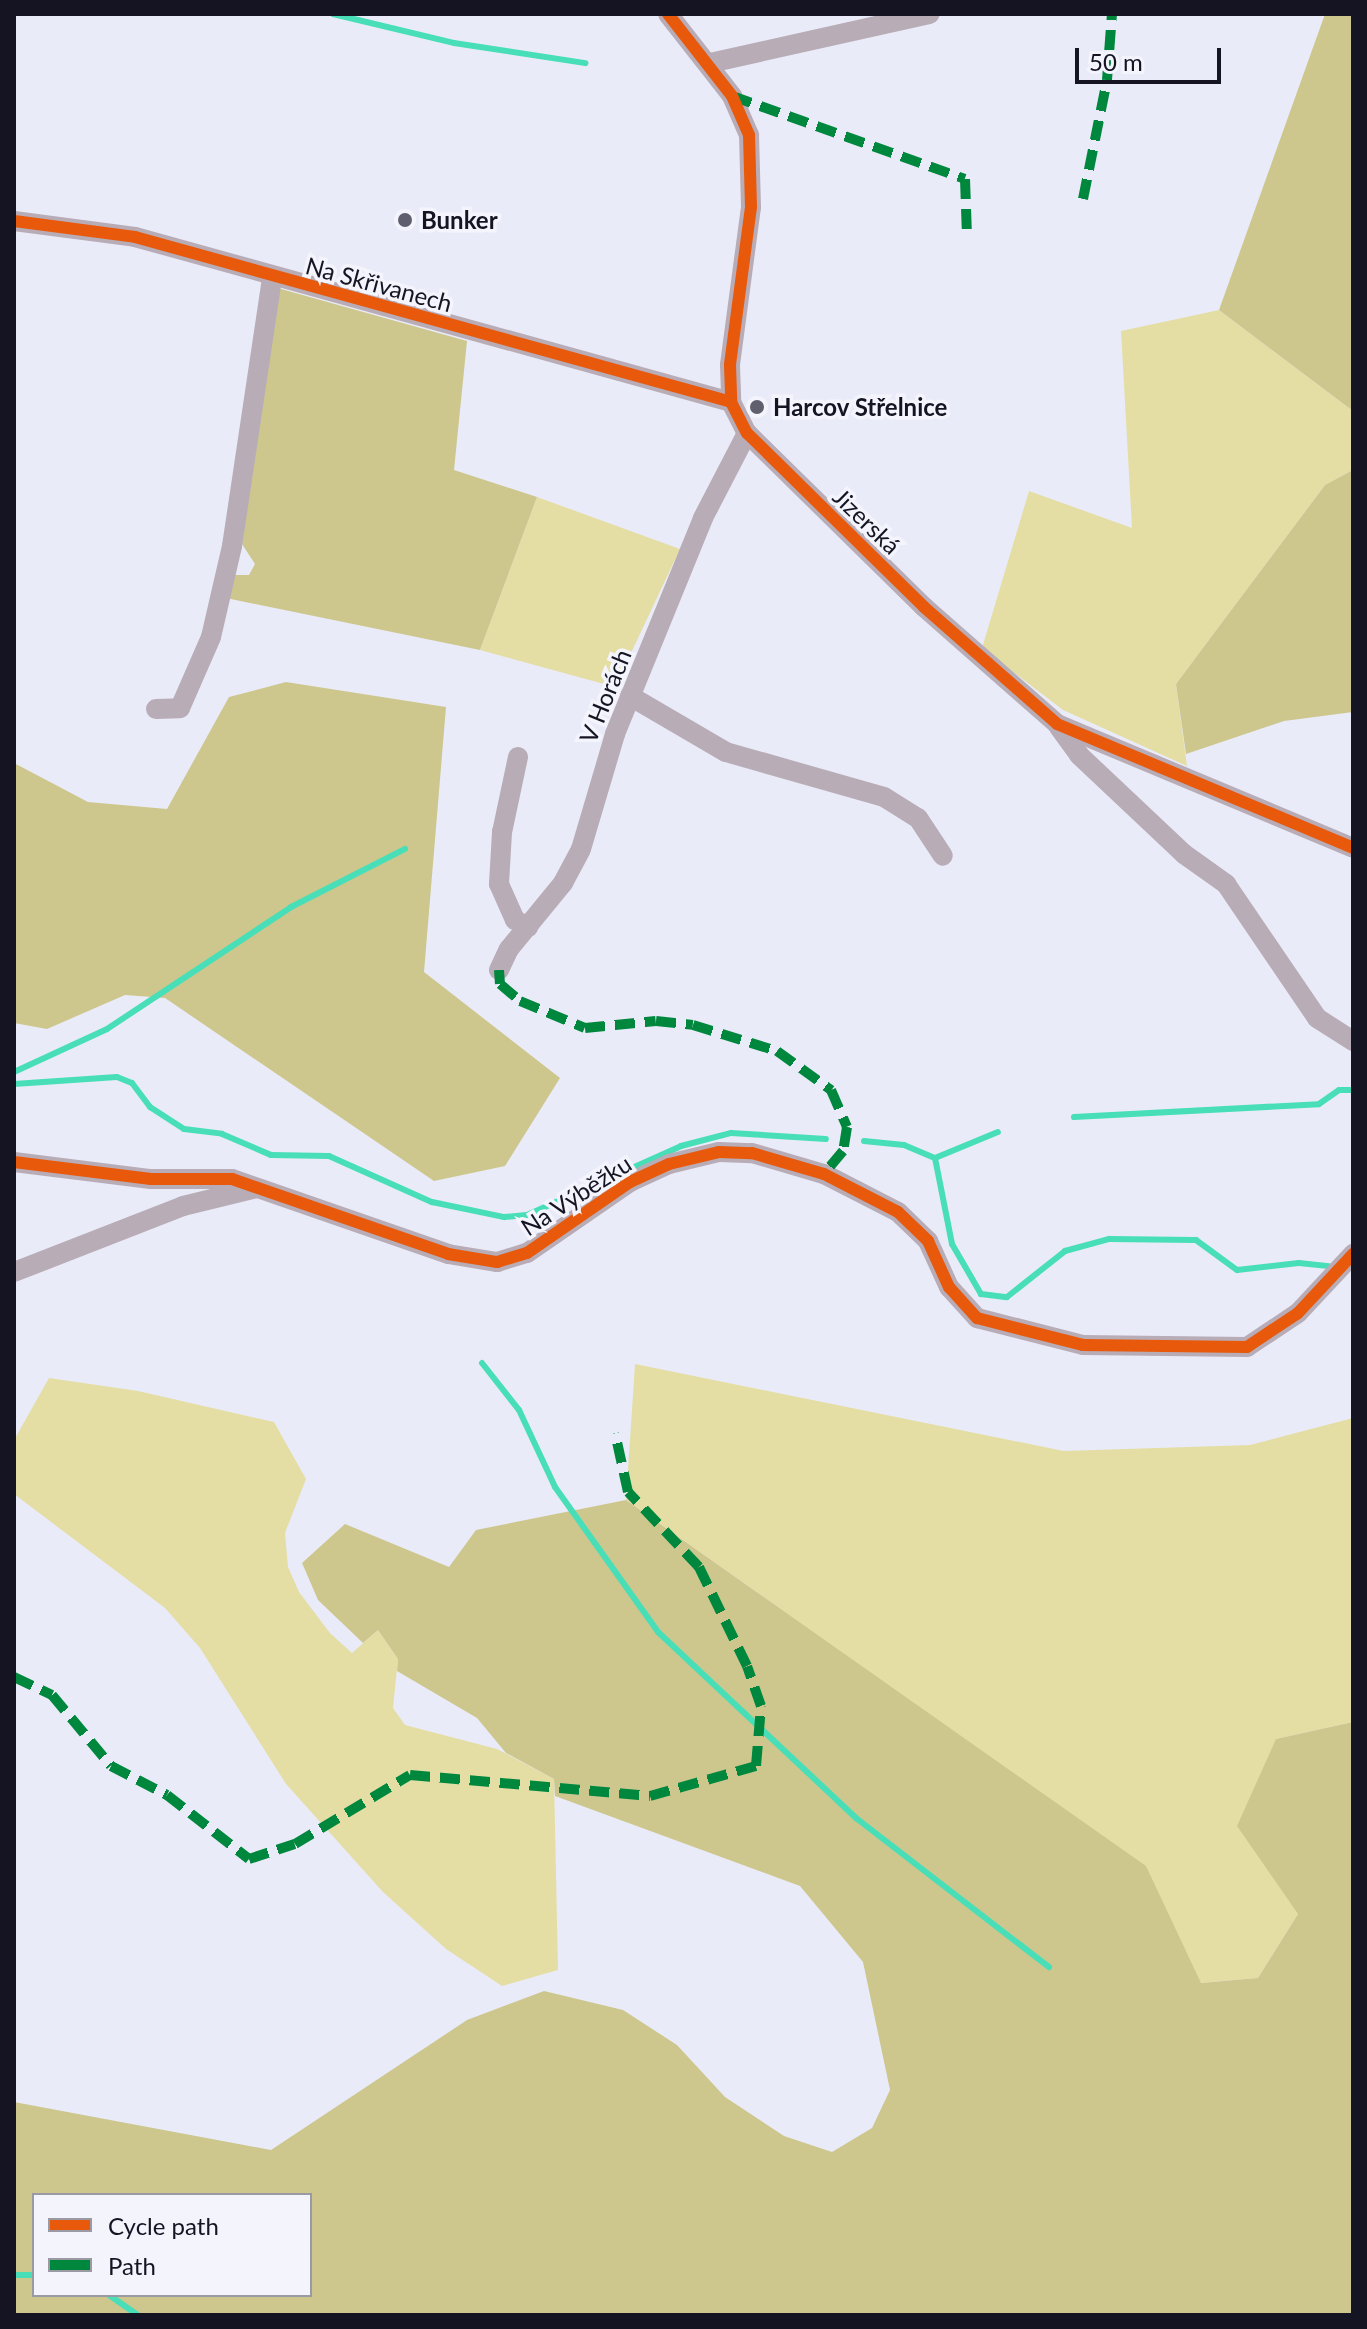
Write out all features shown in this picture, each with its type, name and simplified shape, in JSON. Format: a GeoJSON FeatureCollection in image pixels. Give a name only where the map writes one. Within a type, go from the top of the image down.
{"type":"FeatureCollection","features":[{"type":"Feature","properties":{"kind":"street","name":"Jizerská"},"geometry":{"type":"LineString","coordinates":[[668,14],[710,63],[749,135],[751,207],[731,331],[731,402],[747,433],[935,618],[1057,724],[1079,755],[1184,854],[1226,884],[1317,1018],[1353,1041]]}},
{"type":"Feature","properties":{"kind":"street"},"geometry":{"type":"LineString","coordinates":[[710,63],[930,14]]}},
{"type":"Feature","properties":{"kind":"street","name":"Na Skřivanech"},"geometry":{"type":"LineString","coordinates":[[14,221],[135,237],[731,402]]}},
{"type":"Feature","properties":{"kind":"street"},"geometry":{"type":"LineString","coordinates":[[156,709],[180,708],[211,637],[232,546],[272,277]]}},
{"type":"Feature","properties":{"kind":"street","name":"V Horách"},"geometry":{"type":"LineString","coordinates":[[499,970],[563,883],[581,849],[630,696],[703,518],[747,433]]}},
{"type":"Feature","properties":{"kind":"street"},"geometry":{"type":"LineString","coordinates":[[630,696],[726,752],[884,797],[918,818],[943,856]]}},
{"type":"Feature","properties":{"kind":"street","name":"Jizerská"},"geometry":{"type":"LineString","coordinates":[[1057,724],[1353,848]]}},
{"type":"Feature","properties":{"kind":"street"},"geometry":{"type":"LineString","coordinates":[[518,757],[502,832],[499,884],[515,920],[528,927]]}},
{"type":"Feature","properties":{"kind":"street","name":"Na Výběžku"},"geometry":{"type":"LineString","coordinates":[[14,1162],[151,1179],[232,1179],[448,1254],[497,1262],[527,1253],[630,1182],[669,1164],[719,1152],[752,1153],[824,1174],[898,1212],[928,1241],[949,1287],[977,1318],[1083,1345],[1199,1350],[1247,1347],[1298,1313],[1353,1254]]}},
{"type":"Feature","properties":{"kind":"street"},"geometry":{"type":"LineString","coordinates":[[14,1272],[183,1206],[257,1188]]}},
{"type":"Feature","properties":{"kind":"shaded area"},"geometry":{"type":"Polygon","coordinates":[[[1325,14],[1353,14],[1353,411],[1219,310],[1325,14]]]}},
{"type":"Feature","properties":{"kind":"shaded area"},"geometry":{"type":"Polygon","coordinates":[[[274,287],[467,341],[454,470],[537,497],[480,650],[221,597],[231,575],[249,575],[255,564],[242,544],[274,287]]]}},
{"type":"Feature","properties":{"kind":"shaded area"},"geometry":{"type":"Polygon","coordinates":[[[1219,310],[1353,411],[1353,470],[1325,485],[1176,684],[1187,766],[1063,710],[982,648],[1029,491],[1132,528],[1121,331],[1219,310]]]}},
{"type":"Feature","properties":{"kind":"shaded area"},"geometry":{"type":"Polygon","coordinates":[[[1353,470],[1353,712],[1284,721],[1186,754],[1176,684],[1325,485],[1353,470]]]}},
{"type":"Feature","properties":{"kind":"shaded area"},"geometry":{"type":"Polygon","coordinates":[[[537,497],[680,549],[615,687],[480,650],[537,497]]]}},
{"type":"Feature","properties":{"kind":"shaded area"},"geometry":{"type":"Polygon","coordinates":[[[286,682],[446,707],[424,972],[560,1078],[505,1166],[434,1181],[165,998],[125,995],[47,1029],[14,1023],[14,763],[88,802],[167,809],[229,697],[286,682]]]}},
{"type":"Feature","properties":{"kind":"shaded area"},"geometry":{"type":"Polygon","coordinates":[[[635,1364],[1064,1451],[1250,1445],[1353,1418],[1353,1722],[1276,1739],[1298,1914],[1258,1978],[1200,1983],[1145,1866],[626,1500],[635,1364]]]}},
{"type":"Feature","properties":{"kind":"shaded area"},"geometry":{"type":"Polygon","coordinates":[[[49,1378],[138,1391],[274,1422],[306,1479],[285,1533],[288,1567],[299,1592],[330,1633],[352,1653],[378,1630],[398,1659],[393,1708],[405,1725],[497,1749],[554,1779],[558,1970],[502,1986],[446,1949],[383,1892],[286,1784],[200,1648],[165,1608],[14,1494],[14,1440],[49,1378]]]}},
{"type":"Feature","properties":{"kind":"shaded area"},"geometry":{"type":"Polygon","coordinates":[[[626,1500],[1146,1866],[1201,1983],[1258,1978],[1298,1914],[1237,1826],[1276,1739],[1353,1722],[1353,2315],[14,2315],[14,2102],[271,2150],[467,2020],[544,1991],[623,2010],[677,2045],[725,2097],[784,2136],[832,2152],[872,2128],[890,2090],[863,1962],[800,1886],[555,1796],[554,1779],[506,1753],[477,1718],[397,1671],[398,1659],[378,1630],[363,1643],[318,1600],[302,1563],[345,1524],[449,1567],[476,1530],[626,1500]]]}},
{"type":"Feature","properties":{"kind":"waterway"},"geometry":{"type":"LineString","coordinates":[[333,14],[454,43],[585,63]]}},
{"type":"Feature","properties":{"kind":"waterway"},"geometry":{"type":"LineString","coordinates":[[14,1072],[107,1029],[291,907],[405,849]]}},
{"type":"Feature","properties":{"kind":"waterway"},"geometry":{"type":"LineString","coordinates":[[14,1084],[117,1077],[132,1083],[150,1107],[184,1129],[222,1134],[271,1155],[329,1156],[432,1202],[504,1217],[527,1215],[681,1146],[731,1133],[826,1139]]}},
{"type":"Feature","properties":{"kind":"waterway"},"geometry":{"type":"LineString","coordinates":[[1074,1117],[1319,1104],[1339,1090],[1353,1090]]}},
{"type":"Feature","properties":{"kind":"waterway"},"geometry":{"type":"LineString","coordinates":[[935,1158],[998,1132]]}},
{"type":"Feature","properties":{"kind":"waterway"},"geometry":{"type":"LineString","coordinates":[[864,1141],[904,1145],[935,1158],[952,1244],[981,1294],[1007,1297],[1065,1251],[1109,1239],[1196,1240],[1237,1270],[1299,1263],[1329,1266]]}},
{"type":"Feature","properties":{"kind":"waterway"},"geometry":{"type":"LineString","coordinates":[[482,1363],[519,1410],[555,1487],[658,1632],[856,1818],[1049,1967]]}},
{"type":"Feature","properties":{"kind":"waterway"},"geometry":{"type":"LineString","coordinates":[[14,2275],[32,2275]]}},
{"type":"Feature","properties":{"kind":"waterway"},"geometry":{"type":"LineString","coordinates":[[112,2297],[138,2315]]}},
{"type":"Feature","properties":{"kind":"marked path"},"geometry":{"type":"LineString","coordinates":[[1083,199],[1107,80],[1112,14]]}},
{"type":"Feature","properties":{"kind":"marked path"},"geometry":{"type":"LineString","coordinates":[[732,96],[965,179],[967,237]]}},
{"type":"Feature","properties":{"kind":"marked path"},"geometry":{"type":"LineString","coordinates":[[499,970],[500,984],[520,1001],[585,1028],[656,1021],[693,1025],[777,1051],[831,1090],[847,1127],[843,1151],[824,1174]]}},
{"type":"Feature","properties":{"kind":"marked path"},"geometry":{"type":"LineString","coordinates":[[14,1677],[52,1695],[111,1766],[167,1795],[249,1859],[295,1844],[410,1775],[650,1796],[756,1766],[761,1706],[747,1666],[699,1567],[628,1492],[615,1433]]}},
{"type":"Feature","properties":{"kind":"cycle path"},"geometry":{"type":"LineString","coordinates":[[668,14],[732,96],[749,135],[751,207],[730,365],[731,402],[747,433],[924,607],[1057,724],[1353,848]]}},
{"type":"Feature","properties":{"kind":"cycle path"},"geometry":{"type":"LineString","coordinates":[[14,221],[135,237],[731,402]]}},
{"type":"Feature","properties":{"kind":"cycle path"},"geometry":{"type":"LineString","coordinates":[[14,1162],[151,1179],[232,1179],[448,1254],[497,1262],[527,1253],[630,1182],[669,1164],[719,1152],[752,1153],[824,1174],[898,1212],[928,1241],[949,1287],[977,1318],[1083,1345],[1247,1347],[1298,1313],[1353,1254]]}},
{"type":"Feature","properties":{"kind":"place","name":"Bunker"},"geometry":{"type":"Point","coordinates":[405,220]}},
{"type":"Feature","properties":{"kind":"place","name":"Harcov Střelnice"},"geometry":{"type":"Point","coordinates":[757,407]}}]}
